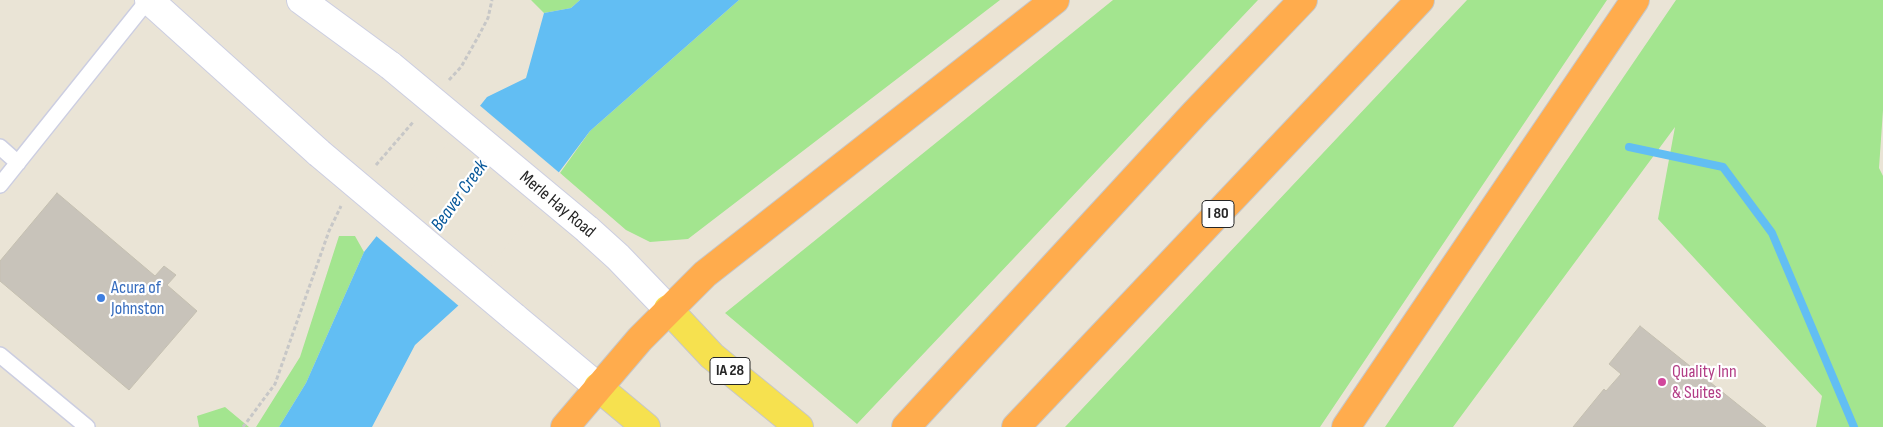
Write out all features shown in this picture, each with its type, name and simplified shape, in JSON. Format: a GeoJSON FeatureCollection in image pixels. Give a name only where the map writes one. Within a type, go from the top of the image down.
{"type":"FeatureCollection","features":[{"type":"Feature","properties":{"kind":"highway"},"geometry":{"type":"LineString","coordinates":[[565,427],[668,309],[705,274],[1054,0]]}},
{"type":"Feature","properties":{"kind":"highway"},"geometry":{"type":"LineString","coordinates":[[906,427],[1195,113],[1303,0]]}},
{"type":"Feature","properties":{"kind":"highway","name":"I 80"},"geometry":{"type":"LineString","coordinates":[[1016,427],[1420,0]]}},
{"type":"Feature","properties":{"kind":"highway"},"geometry":{"type":"LineString","coordinates":[[1346,427],[1635,0]]}},
{"type":"Feature","properties":{"kind":"main road"},"geometry":{"type":"LineString","coordinates":[[149,0],[319,152],[646,427]]}},
{"type":"Feature","properties":{"kind":"main road","name":"Merle Hay Road"},"geometry":{"type":"LineString","coordinates":[[300,0],[391,66],[587,229],[618,257],[712,356],[799,427]]}},
{"type":"Feature","properties":{"kind":"lane"},"geometry":{"type":"LineString","coordinates":[[0,185],[149,0]]}},
{"type":"Feature","properties":{"kind":"lane"},"geometry":{"type":"LineString","coordinates":[[0,147],[18,163]]}},
{"type":"Feature","properties":{"kind":"lane"},"geometry":{"type":"LineString","coordinates":[[0,355],[87,427]]}},
{"type":"Feature","properties":{"kind":"green space"},"geometry":{"type":"Polygon","coordinates":[[[531,0],[580,0],[571,8],[544,13],[531,0]]]}},
{"type":"Feature","properties":{"kind":"green space"},"geometry":{"type":"Polygon","coordinates":[[[739,0],[1000,0],[688,239],[650,242],[626,230],[560,173],[590,131],[739,0]]]}},
{"type":"Feature","properties":{"kind":"green space"},"geometry":{"type":"Polygon","coordinates":[[[1113,0],[1258,0],[857,424],[725,313],[1113,0]]]}},
{"type":"Feature","properties":{"kind":"green space"},"geometry":{"type":"Polygon","coordinates":[[[1467,0],[1607,0],[1320,427],[1065,427],[1467,0]]]}},
{"type":"Feature","properties":{"kind":"green space"},"geometry":{"type":"Polygon","coordinates":[[[1676,0],[1883,0],[1883,110],[1879,168],[1883,176],[1883,427],[1816,427],[1822,396],[1658,219],[1675,127],[1453,427],[1385,427],[1676,0]]]}},
{"type":"Feature","properties":{"kind":"green space"},"geometry":{"type":"Polygon","coordinates":[[[339,236],[355,236],[364,252],[306,383],[279,427],[256,427],[300,357],[339,236]]]}},
{"type":"Feature","properties":{"kind":"green space"},"geometry":{"type":"Polygon","coordinates":[[[225,407],[249,427],[199,427],[197,416],[225,407]]]}},
{"type":"Feature","properties":{"kind":"water","name":"Beaver Creek"},"geometry":{"type":"Polygon","coordinates":[[[580,0],[739,0],[590,131],[459,305],[415,345],[372,427],[279,427],[306,383],[364,252],[487,97],[526,78],[544,13],[571,8],[580,0]]]}},
{"type":"Feature","properties":{"kind":"pier"},"geometry":{"type":"Polygon","coordinates":[[[478,104],[562,175],[460,307],[375,235],[478,104]]]}},
{"type":"Feature","properties":{"kind":"building","name":"Acura of Johnston"},"geometry":{"type":"Polygon","coordinates":[[[57,193],[155,276],[164,266],[176,275],[167,285],[197,311],[129,390],[0,281],[0,261],[57,193]]]}},
{"type":"Feature","properties":{"kind":"building","name":"Quality Inn & Suites"},"geometry":{"type":"Polygon","coordinates":[[[1640,326],[1766,427],[1573,427],[1604,389],[1606,391],[1621,374],[1609,364],[1640,326]]]}},
{"type":"Feature","properties":{"kind":"waterway"},"geometry":{"type":"LineString","coordinates":[[1629,147],[1723,167],[1772,233],[1854,427]]}},
{"type":"Feature","properties":{"kind":"place","name":"Acura of Johnston"},"geometry":{"type":"Point","coordinates":[101,298]}},
{"type":"Feature","properties":{"kind":"place","name":"Quality Inn & Suites"},"geometry":{"type":"Point","coordinates":[1662,382]}}]}
